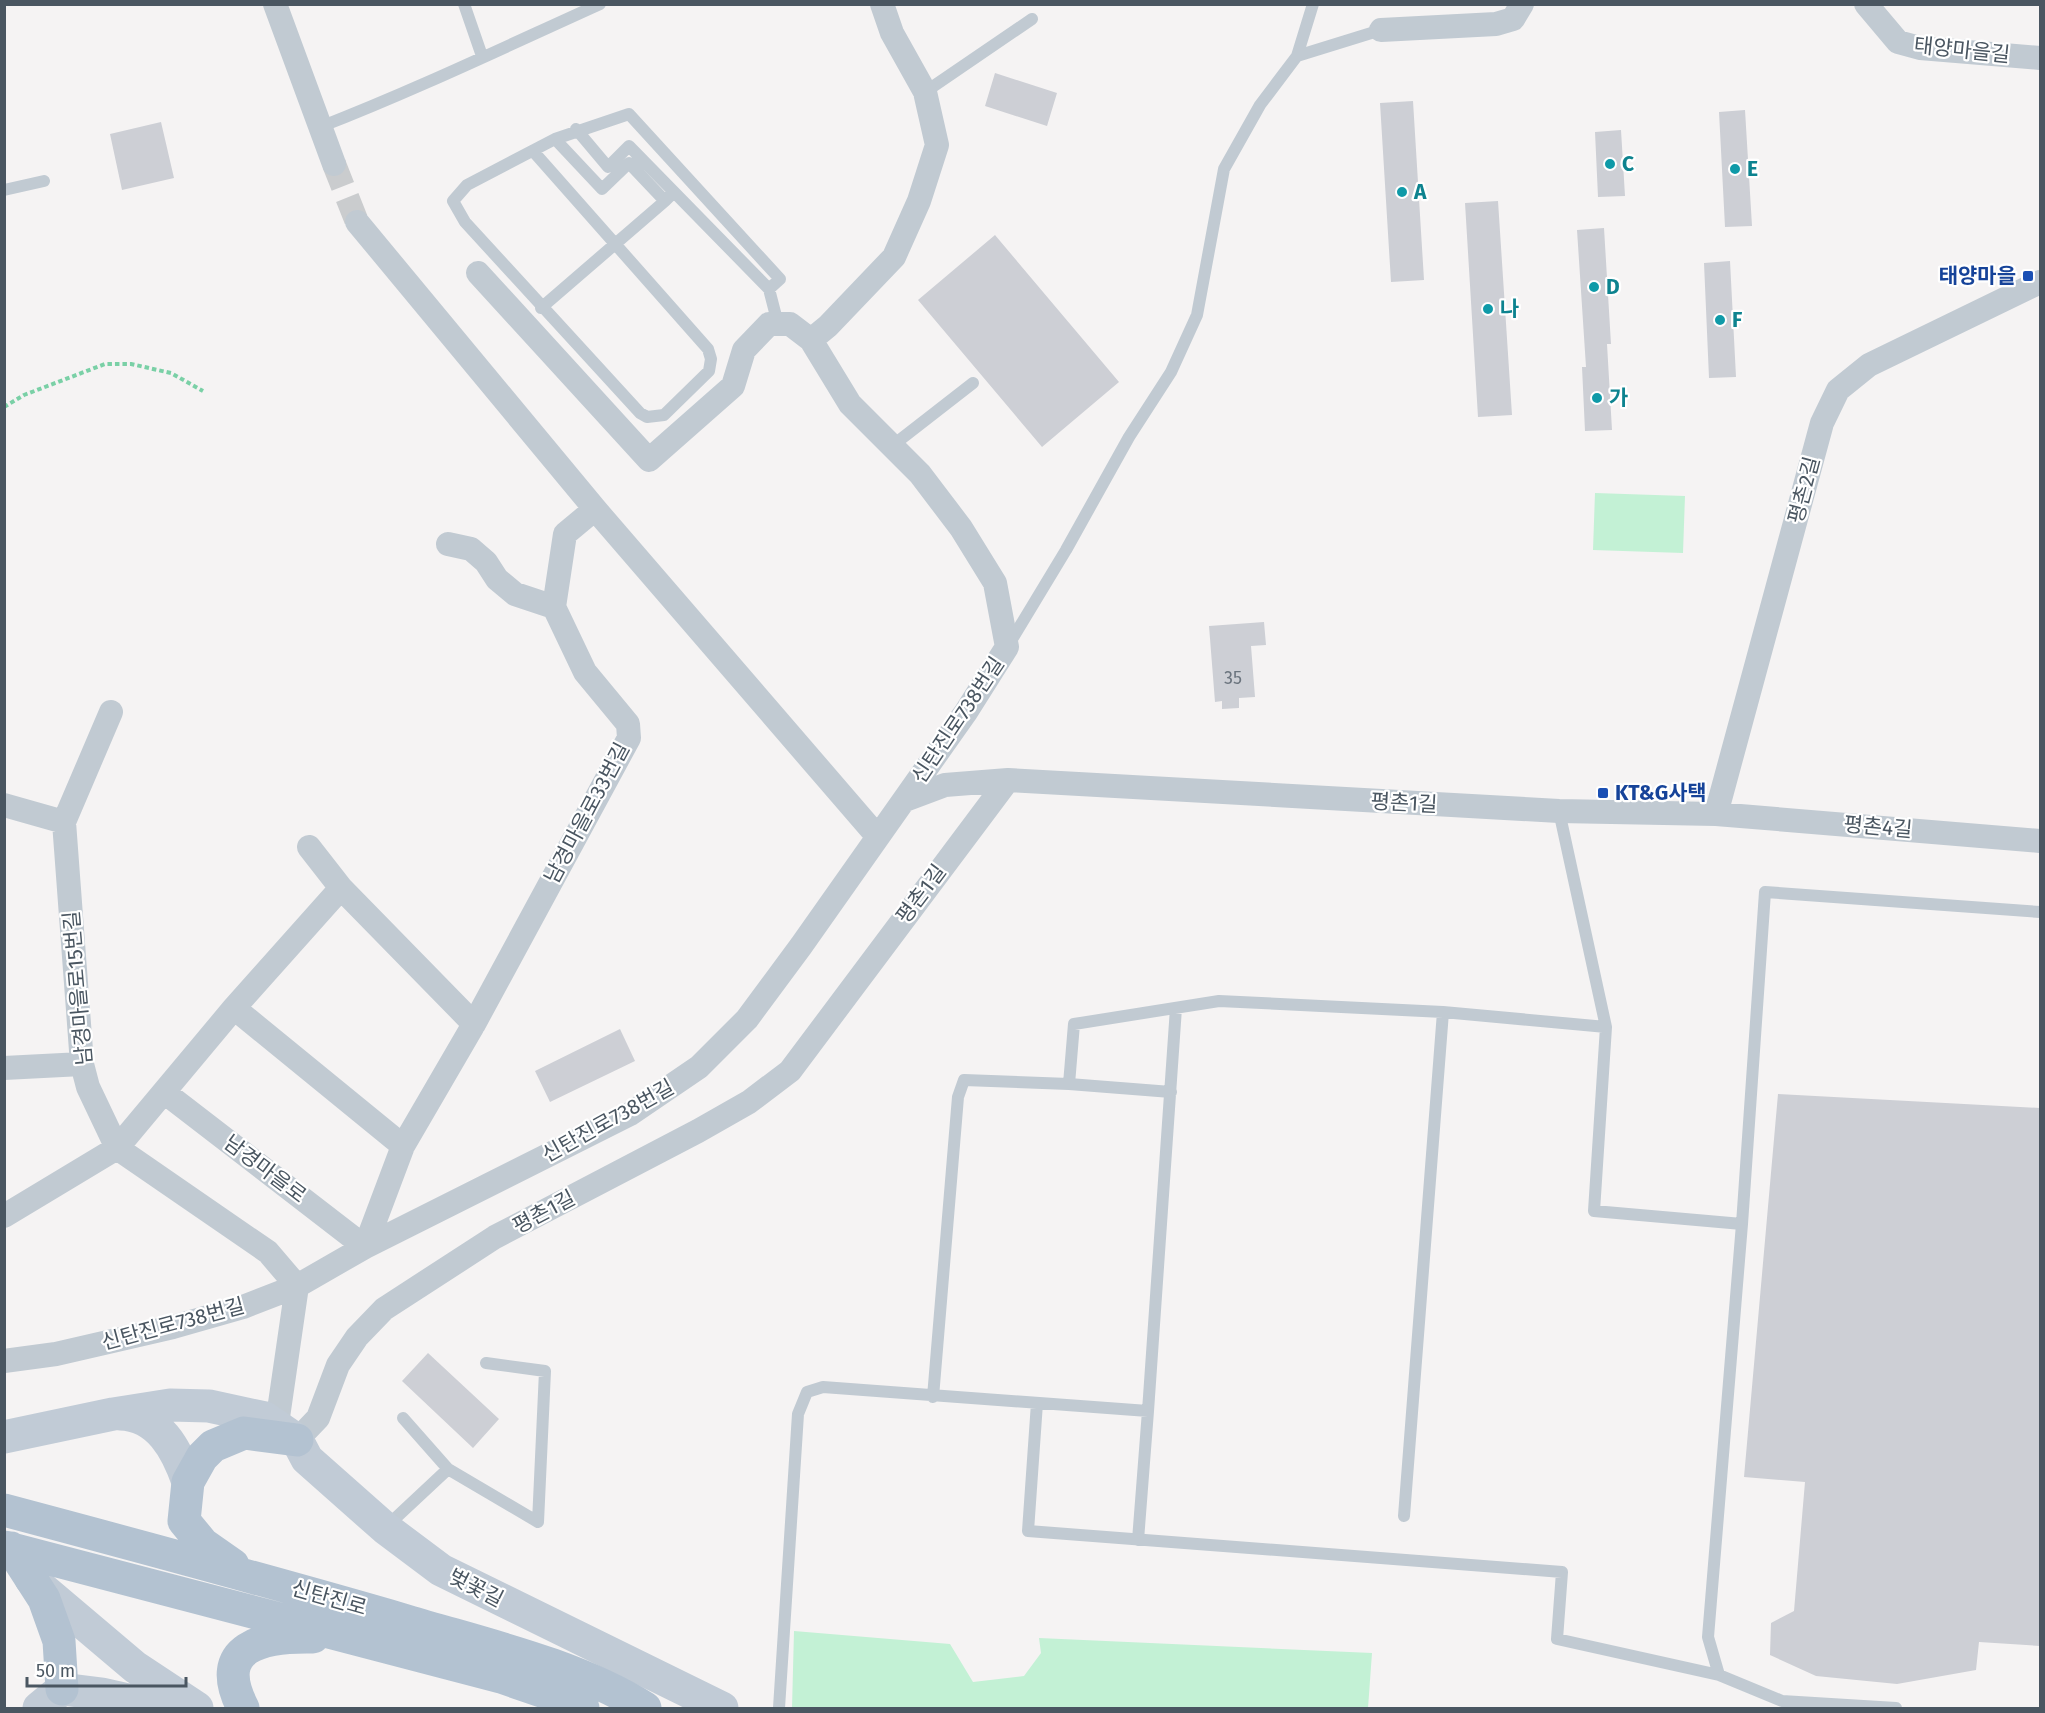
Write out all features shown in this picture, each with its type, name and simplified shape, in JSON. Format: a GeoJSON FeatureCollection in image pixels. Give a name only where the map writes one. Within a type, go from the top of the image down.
{"type":"FeatureCollection","features":[{"type":"Feature","properties":{"kind":"main road"},"geometry":{"type":"LineString","coordinates":[[244,1573],[203,1544],[184,1521],[188,1482],[202,1457],[213,1446],[244,1433],[280,1427]]}},
{"type":"Feature","properties":{"kind":"main road","name":"신탄진로"},"geometry":{"type":"LineString","coordinates":[[4,1510],[244,1573],[504,1664],[554,1695],[583,1708]]}},
{"type":"Feature","properties":{"kind":"main road"},"geometry":{"type":"LineString","coordinates":[[8,1548],[44,1599],[59,1641],[51,1699]]}},
{"type":"Feature","properties":{"kind":"main road","name":"신탄진로"},"geometry":{"type":"LineString","coordinates":[[8,1548],[350,1638],[504,1664],[566,1671],[645,1708]]}},
{"type":"Feature","properties":{"kind":"main road"},"geometry":{"type":"LineString","coordinates":[[243,1708],[232,1683],[235,1666],[243,1649],[261,1641],[290,1636],[350,1638]]}},
{"type":"Feature","properties":{"kind":"street"},"geometry":{"type":"LineString","coordinates":[[275,4],[334,164]]}},
{"type":"Feature","properties":{"kind":"street"},"geometry":{"type":"LineString","coordinates":[[478,273],[649,460],[733,386],[744,350],[769,324],[790,324],[811,340],[828,326],[894,257],[911,220],[937,144],[925,92],[892,33],[882,4]]}},
{"type":"Feature","properties":{"kind":"street"},"geometry":{"type":"LineString","coordinates":[[1381,30],[1496,24],[1513,19],[1522,4]]}},
{"type":"Feature","properties":{"kind":"street","name":"태양마을길"},"geometry":{"type":"LineString","coordinates":[[1866,4],[1898,42],[1920,48],[2040,58]]}},
{"type":"Feature","properties":{"kind":"street"},"geometry":{"type":"LineString","coordinates":[[357,222],[595,509],[877,836]]}},
{"type":"Feature","properties":{"kind":"street","name":"평촌2길"},"geometry":{"type":"LineString","coordinates":[[1716,814],[1822,423],[1838,390],[1869,365],[2040,282]]}},
{"type":"Feature","properties":{"kind":"street","name":"신탄진로738번길"},"geometry":{"type":"LineString","coordinates":[[4,1361],[56,1354],[173,1327],[243,1306],[297,1286],[365,1247],[630,1114],[699,1067],[747,1019],[845,886],[877,836],[966,712],[1007,647],[996,583],[954,519],[920,474],[850,404],[811,340]]}},
{"type":"Feature","properties":{"kind":"street"},"geometry":{"type":"LineString","coordinates":[[448,544],[471,549],[486,562],[496,579],[515,594],[554,607],[565,534],[595,509]]}},
{"type":"Feature","properties":{"kind":"street","name":"남경마을로33번길"},"geometry":{"type":"LineString","coordinates":[[474,1024],[629,738],[628,724],[585,672],[554,607]]}},
{"type":"Feature","properties":{"kind":"street","name":"남경마을로15번길"},"geometry":{"type":"LineString","coordinates":[[111,712],[64,822],[82,1064],[88,1087],[117,1148]]}},
{"type":"Feature","properties":{"kind":"street"},"geometry":{"type":"LineString","coordinates":[[905,800],[945,785],[1008,780]]}},
{"type":"Feature","properties":{"kind":"street","name":"평촌1길"},"geometry":{"type":"LineString","coordinates":[[280,1427],[318,1418],[338,1365],[357,1337],[384,1309],[495,1237],[729,1113],[790,1071],[1008,780],[1559,811],[1716,814]]}},
{"type":"Feature","properties":{"kind":"street"},"geometry":{"type":"LineString","coordinates":[[4,806],[64,822]]}},
{"type":"Feature","properties":{"kind":"street","name":"평촌4길"},"geometry":{"type":"LineString","coordinates":[[1716,814],[2040,841]]}},
{"type":"Feature","properties":{"kind":"street"},"geometry":{"type":"LineString","coordinates":[[309,847],[341,888],[474,1024],[403,1146],[365,1247]]}},
{"type":"Feature","properties":{"kind":"street"},"geometry":{"type":"LineString","coordinates":[[4,1216],[117,1148],[234,1008],[341,888]]}},
{"type":"Feature","properties":{"kind":"street"},"geometry":{"type":"LineString","coordinates":[[234,1008],[403,1146]]}},
{"type":"Feature","properties":{"kind":"street"},"geometry":{"type":"LineString","coordinates":[[4,1068],[82,1064]]}},
{"type":"Feature","properties":{"kind":"street","name":"남경마을로"},"geometry":{"type":"LineString","coordinates":[[165,1092],[365,1247]]}},
{"type":"Feature","properties":{"kind":"street"},"geometry":{"type":"LineString","coordinates":[[4,1437],[113,1414],[170,1405],[209,1406],[280,1427],[297,1286],[268,1252],[117,1148]]}},
{"type":"Feature","properties":{"kind":"street"},"geometry":{"type":"LineString","coordinates":[[113,1414],[128,1414],[160,1430],[177,1452],[188,1482]]}},
{"type":"Feature","properties":{"kind":"street","name":"벚꽃길"},"geometry":{"type":"LineString","coordinates":[[280,1427],[307,1459],[385,1528],[441,1570],[722,1708]]}},
{"type":"Feature","properties":{"kind":"street"},"geometry":{"type":"LineString","coordinates":[[31,1579],[135,1667],[197,1708]]}},
{"type":"Feature","properties":{"kind":"street"},"geometry":{"type":"LineString","coordinates":[[51,1699],[102,1694],[165,1708]]}},
{"type":"Feature","properties":{"kind":"lane"},"geometry":{"type":"LineString","coordinates":[[464,4],[482,56]]}},
{"type":"Feature","properties":{"kind":"lane"},"geometry":{"type":"LineString","coordinates":[[1007,647],[1066,550],[1129,437],[1171,372],[1197,315],[1224,169],[1260,105],[1297,56],[1313,4]]}},
{"type":"Feature","properties":{"kind":"lane"},"geometry":{"type":"LineString","coordinates":[[320,127],[402,95],[593,6]]}},
{"type":"Feature","properties":{"kind":"lane"},"geometry":{"type":"LineString","coordinates":[[925,92],[1032,19]]}},
{"type":"Feature","properties":{"kind":"lane"},"geometry":{"type":"LineString","coordinates":[[1297,56],[1381,30]]}},
{"type":"Feature","properties":{"kind":"lane"},"geometry":{"type":"LineString","coordinates":[[533,151],[701,341],[711,359],[709,371],[664,415],[647,417],[640,413],[541,308],[465,222],[453,201],[467,185],[555,139],[576,129],[629,114],[780,279],[769,290]]}},
{"type":"Feature","properties":{"kind":"lane"},"geometry":{"type":"LineString","coordinates":[[576,129],[608,167],[628,146],[670,197]]}},
{"type":"Feature","properties":{"kind":"lane"},"geometry":{"type":"LineString","coordinates":[[555,139],[602,189],[630,163],[670,197],[769,290],[778,324]]}},
{"type":"Feature","properties":{"kind":"lane"},"geometry":{"type":"LineString","coordinates":[[4,190],[44,181]]}},
{"type":"Feature","properties":{"kind":"lane"},"geometry":{"type":"LineString","coordinates":[[541,308],[670,197]]}},
{"type":"Feature","properties":{"kind":"lane"},"geometry":{"type":"LineString","coordinates":[[892,446],[974,383]]}},
{"type":"Feature","properties":{"kind":"lane"},"geometry":{"type":"LineString","coordinates":[[1559,811],[1606,1027],[1594,1211],[1742,1224]]}},
{"type":"Feature","properties":{"kind":"lane"},"geometry":{"type":"LineString","coordinates":[[1719,1675],[1708,1637],[1742,1224],[1765,892],[2040,912]]}},
{"type":"Feature","properties":{"kind":"lane"},"geometry":{"type":"LineString","coordinates":[[1069,1084],[1074,1024],[1219,1001],[1443,1012],[1606,1027]]}},
{"type":"Feature","properties":{"kind":"lane"},"geometry":{"type":"LineString","coordinates":[[1138,1540],[1176,1008]]}},
{"type":"Feature","properties":{"kind":"lane"},"geometry":{"type":"LineString","coordinates":[[1404,1516],[1443,1012]]}},
{"type":"Feature","properties":{"kind":"lane"},"geometry":{"type":"LineString","coordinates":[[933,1397],[958,1097],[964,1080],[1069,1084],[1171,1092]]}},
{"type":"Feature","properties":{"kind":"lane"},"geometry":{"type":"LineString","coordinates":[[403,1419],[448,1469],[538,1522],[545,1371],[486,1363]]}},
{"type":"Feature","properties":{"kind":"lane"},"geometry":{"type":"LineString","coordinates":[[778,1708],[798,1414],[807,1392],[823,1387],[1148,1412]]}},
{"type":"Feature","properties":{"kind":"lane"},"geometry":{"type":"LineString","coordinates":[[1037,1403],[1028,1531],[1562,1572],[1557,1639],[1719,1675],[1782,1701],[1806,1705],[1896,1708]]}},
{"type":"Feature","properties":{"kind":"lane"},"geometry":{"type":"LineString","coordinates":[[385,1528],[448,1469]]}},
{"type":"Feature","properties":{"kind":"path"},"geometry":{"type":"LineString","coordinates":[[4,407],[24,395],[105,364],[130,364],[171,373],[202,391]]}},
{"type":"Feature","properties":{"kind":"green space"},"geometry":{"type":"Polygon","coordinates":[[[1595,493],[1685,496],[1683,553],[1593,550],[1595,493]]]}},
{"type":"Feature","properties":{"kind":"green space"},"geometry":{"type":"Polygon","coordinates":[[[794,1631],[950,1644],[973,1682],[1024,1676],[1041,1653],[1039,1638],[1372,1653],[1368,1708],[792,1708],[794,1631]]]}},
{"type":"Feature","properties":{"kind":"building"},"geometry":{"type":"Polygon","coordinates":[[[995,73],[1057,93],[1047,126],[985,106],[995,73]]]}},
{"type":"Feature","properties":{"kind":"building","name":"A"},"geometry":{"type":"Polygon","coordinates":[[[1413,101],[1424,280],[1391,282],[1380,103],[1413,101]]]}},
{"type":"Feature","properties":{"kind":"building","name":"E"},"geometry":{"type":"Polygon","coordinates":[[[1745,110],[1752,226],[1725,227],[1719,112],[1745,110]]]}},
{"type":"Feature","properties":{"kind":"building"},"geometry":{"type":"Polygon","coordinates":[[[161,122],[174,178],[122,190],[110,134],[161,122]]]}},
{"type":"Feature","properties":{"kind":"building","name":"C"},"geometry":{"type":"Polygon","coordinates":[[[1621,130],[1625,196],[1598,197],[1595,132],[1621,130]]]}},
{"type":"Feature","properties":{"kind":"building","name":"나"},"geometry":{"type":"Polygon","coordinates":[[[1498,201],[1512,415],[1478,417],[1465,203],[1498,201]]]}},
{"type":"Feature","properties":{"kind":"building"},"geometry":{"type":"Polygon","coordinates":[[[1604,228],[1611,344],[1607,344],[1612,430],[1585,431],[1582,367],[1586,367],[1577,230],[1604,228]]]}},
{"type":"Feature","properties":{"kind":"building"},"geometry":{"type":"Polygon","coordinates":[[[995,235],[1119,382],[1042,447],[918,300],[995,235]]]}},
{"type":"Feature","properties":{"kind":"building","name":"F"},"geometry":{"type":"Polygon","coordinates":[[[1730,261],[1736,377],[1709,378],[1704,263],[1730,261]]]}},
{"type":"Feature","properties":{"kind":"building"},"geometry":{"type":"Polygon","coordinates":[[[1264,622],[1266,645],[1251,646],[1255,697],[1239,698],[1239,708],[1222,709],[1222,701],[1215,702],[1209,626],[1264,622]]]}},
{"type":"Feature","properties":{"kind":"building"},"geometry":{"type":"Polygon","coordinates":[[[620,1029],[635,1061],[550,1102],[535,1071],[620,1029]]]}},
{"type":"Feature","properties":{"kind":"building"},"geometry":{"type":"Polygon","coordinates":[[[1778,1094],[2040,1108],[2040,1646],[1979,1642],[1976,1670],[1897,1684],[1816,1676],[1770,1655],[1771,1623],[1794,1611],[1805,1482],[1744,1477],[1778,1094]]]}},
{"type":"Feature","properties":{"kind":"building"},"geometry":{"type":"Polygon","coordinates":[[[428,1353],[499,1419],[473,1448],[402,1381],[428,1353]]]}},
{"type":"Feature","properties":{"kind":"tunnel"},"geometry":{"type":"LineString","coordinates":[[334,164],[357,222]]}},
{"type":"Feature","properties":{"kind":"place","name":"C"},"geometry":{"type":"Point","coordinates":[1610,164]}},
{"type":"Feature","properties":{"kind":"place","name":"E"},"geometry":{"type":"Point","coordinates":[1735,169]}},
{"type":"Feature","properties":{"kind":"place","name":"A"},"geometry":{"type":"Point","coordinates":[1402,192]}},
{"type":"Feature","properties":{"kind":"place","name":"태양마을"},"geometry":{"type":"Point","coordinates":[2028,276]}},
{"type":"Feature","properties":{"kind":"place","name":"D"},"geometry":{"type":"Point","coordinates":[1594,287]}},
{"type":"Feature","properties":{"kind":"place","name":"나"},"geometry":{"type":"Point","coordinates":[1488,309]}},
{"type":"Feature","properties":{"kind":"place","name":"F"},"geometry":{"type":"Point","coordinates":[1720,320]}},
{"type":"Feature","properties":{"kind":"place","name":"가"},"geometry":{"type":"Point","coordinates":[1597,398]}},
{"type":"Feature","properties":{"kind":"place","name":"KT&G사택"},"geometry":{"type":"Point","coordinates":[1603,793]}}]}
